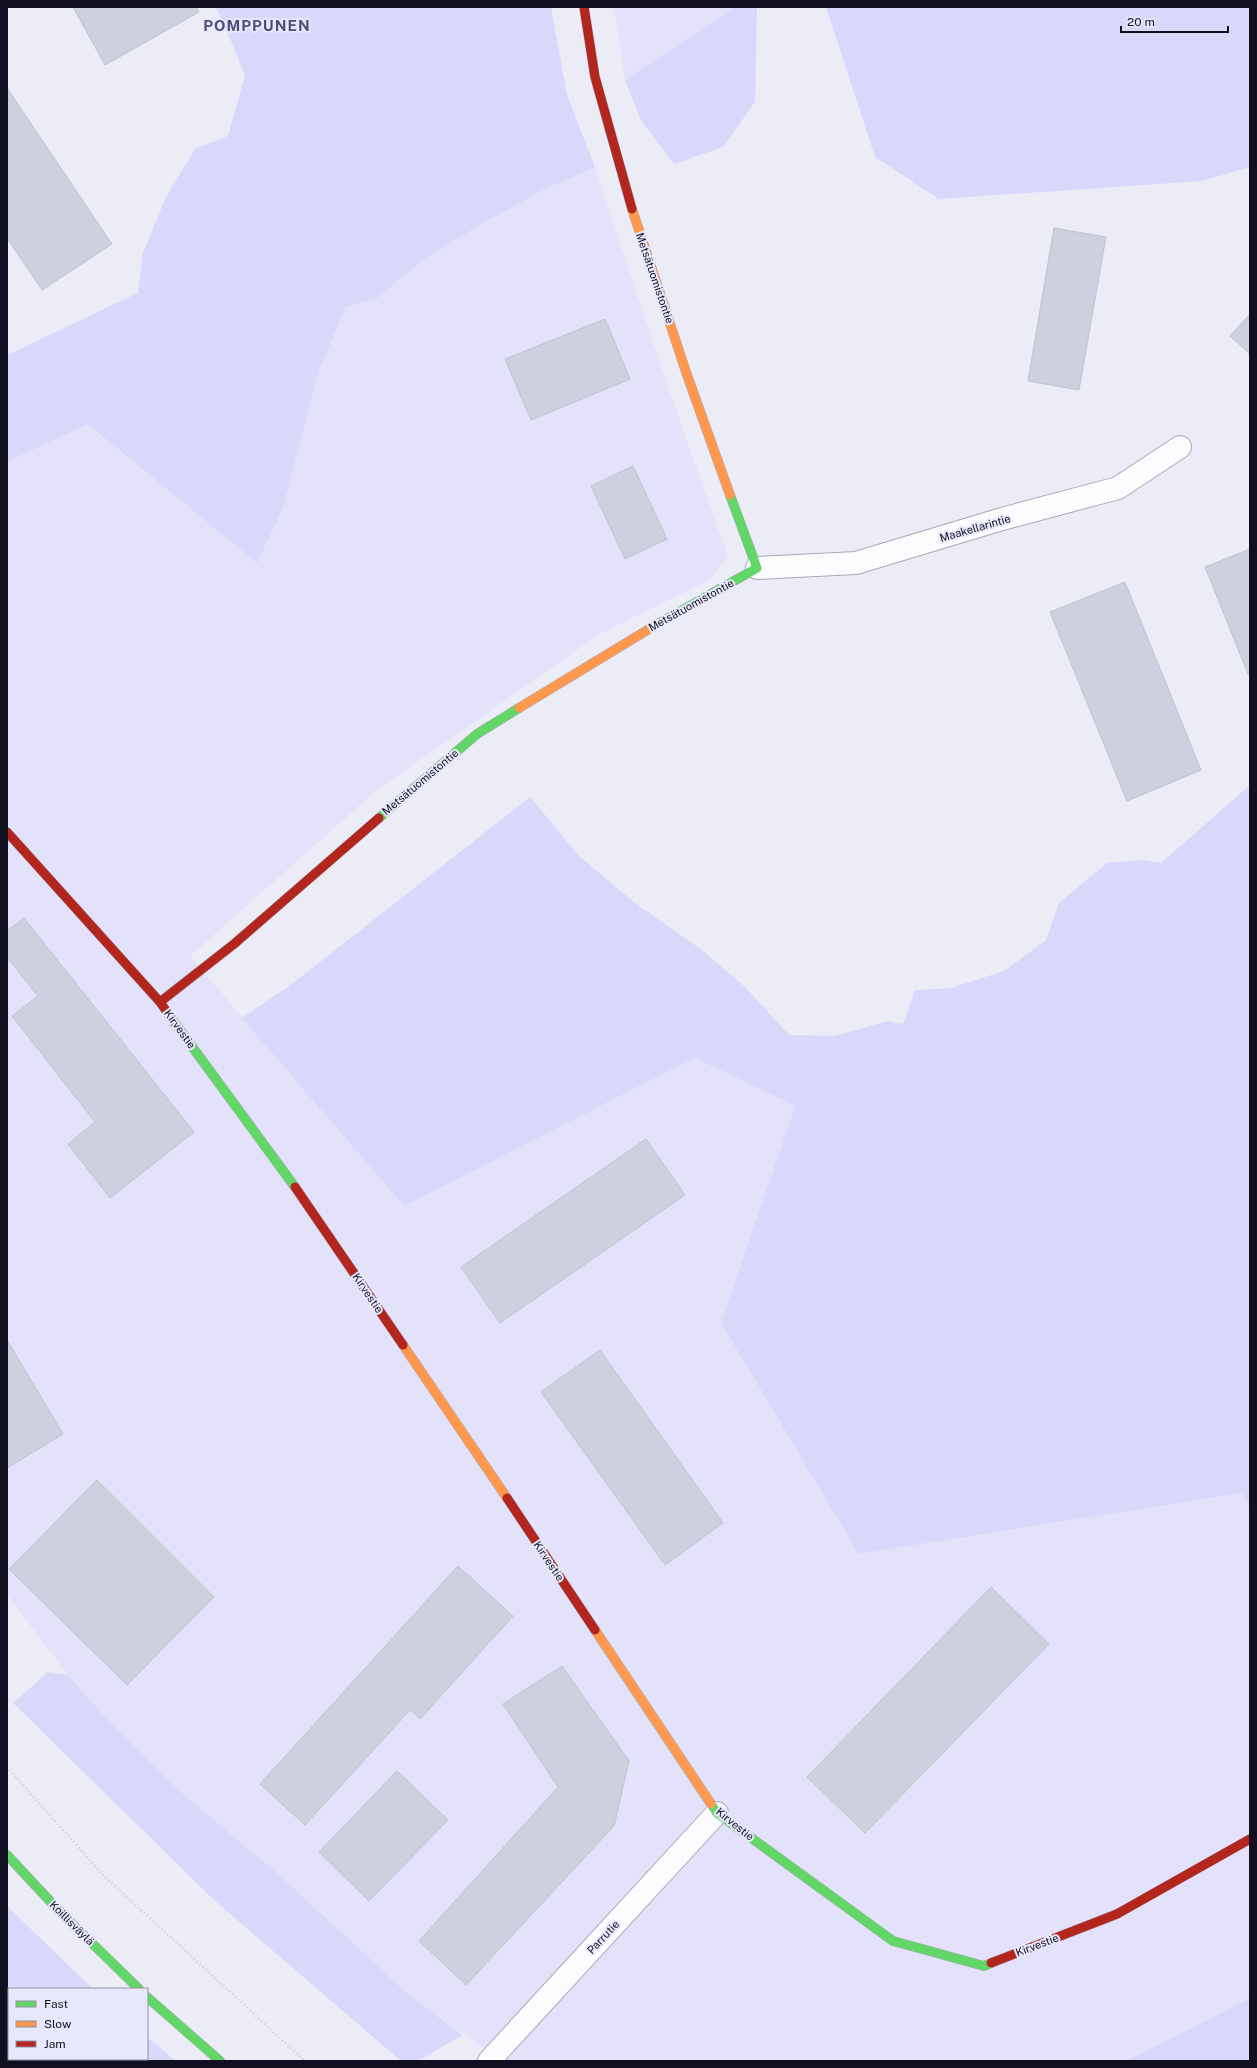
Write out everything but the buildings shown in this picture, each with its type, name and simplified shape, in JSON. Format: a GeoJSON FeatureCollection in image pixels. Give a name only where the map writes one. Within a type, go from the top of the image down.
{"type":"FeatureCollection","features":[{"type":"Feature","properties":{"kind":"street","name":"Metsätuomistontie"},"geometry":{"type":"LineString","coordinates":[[160,1002],[234,944],[478,734],[620,644],[757,568],[687,375],[633,213],[595,77],[584,7]]}},
{"type":"Feature","properties":{"kind":"street","name":"Maakellarintie"},"geometry":{"type":"LineString","coordinates":[[757,568],[856,563],[1002,519],[1118,488],[1180,447]]}},
{"type":"Feature","properties":{"kind":"street","name":"Kirvestie"},"geometry":{"type":"LineString","coordinates":[[7,832],[160,1002],[299,1192],[523,1521],[717,1813],[894,1941],[984,1966],[1117,1914],[1250,1839]]}},
{"type":"Feature","properties":{"kind":"street","name":"Parrutie"},"geometry":{"type":"LineString","coordinates":[[489,2061],[717,1813]]}},
{"type":"Feature","properties":{"kind":"street","name":"Koillisväylä"},"geometry":{"type":"LineString","coordinates":[[7,1855],[62,1914],[138,1988]]}},
{"type":"Feature","properties":{"kind":"street"},"geometry":{"type":"LineString","coordinates":[[148,1998],[220,2061]]}},
{"type":"Feature","properties":{"kind":"path"},"geometry":{"type":"LineString","coordinates":[[7,1767],[104,1876],[305,2061]]}},
{"type":"Feature","properties":{"kind":"shaded area"},"geometry":{"type":"Polygon","coordinates":[[[215,7],[551,7],[567,95],[595,167],[543,190],[478,226],[422,261],[377,298],[346,307],[319,370],[283,508],[257,563],[87,424],[7,462],[7,355],[138,293],[143,253],[166,197],[195,149],[228,136],[245,76],[223,21],[215,7]]]}},
{"type":"Feature","properties":{"kind":"shaded area"},"geometry":{"type":"Polygon","coordinates":[[[614,7],[735,7],[625,80],[614,7]]]}},
{"type":"Feature","properties":{"kind":"shaded area"},"geometry":{"type":"Polygon","coordinates":[[[735,7],[757,7],[755,102],[723,147],[674,164],[641,120],[625,80],[735,7]]]}},
{"type":"Feature","properties":{"kind":"shaded area"},"geometry":{"type":"Polygon","coordinates":[[[826,7],[1250,7],[1250,167],[1202,181],[939,199],[875,157],[826,7]]]}},
{"type":"Feature","properties":{"kind":"shaded area"},"geometry":{"type":"Polygon","coordinates":[[[595,167],[666,381],[728,557],[709,580],[600,634],[377,790],[190,956],[404,1206],[695,1058],[795,1106],[721,1323],[859,1554],[1242,1493],[1250,1508],[1250,1998],[1126,2061],[501,2061],[407,1993],[278,1874],[174,1786],[106,1718],[68,1675],[7,1595],[7,462],[86,424],[257,563],[283,508],[319,370],[346,307],[377,298],[422,261],[478,226],[543,190],[595,167]]]}},
{"type":"Feature","properties":{"kind":"shaded area"},"geometry":{"type":"Polygon","coordinates":[[[1250,785],[1250,1508],[1241,1493],[859,1554],[721,1323],[795,1106],[695,1058],[404,1206],[242,1018],[292,984],[530,797],[579,856],[635,903],[702,950],[745,987],[789,1035],[835,1036],[888,1021],[903,1024],[915,990],[951,988],[1004,971],[1046,940],[1059,903],[1107,863],[1143,860],[1161,863],[1250,785]]]}},
{"type":"Feature","properties":{"kind":"shaded area"},"geometry":{"type":"Polygon","coordinates":[[[48,1672],[68,1675],[106,1718],[174,1786],[278,1874],[407,1993],[463,2035],[418,2061],[401,2061],[214,1900],[13,1703],[48,1672]]]}},
{"type":"Feature","properties":{"kind":"shaded area"},"geometry":{"type":"Polygon","coordinates":[[[7,1906],[92,1988],[8,1988],[8,2060],[148,2060],[148,2038],[176,2061],[7,2061],[7,1906]]]}},
{"type":"Feature","properties":{"kind":"shaded area"},"geometry":{"type":"Polygon","coordinates":[[[1250,1998],[1250,2061],[1126,2061],[1250,1998]]]}},
{"type":"Feature","properties":{"kind":"traffic: fast"},"geometry":{"type":"LineString","coordinates":[[654,626],[757,568],[730,495]]}},
{"type":"Feature","properties":{"kind":"traffic: fast"},"geometry":{"type":"LineString","coordinates":[[379,818],[477,734],[519,708]]}},
{"type":"Feature","properties":{"kind":"traffic: fast"},"geometry":{"type":"LineString","coordinates":[[174,1022],[295,1187]]}},
{"type":"Feature","properties":{"kind":"traffic: fast"},"geometry":{"type":"LineString","coordinates":[[711,1804],[717,1813],[893,1941],[984,1966],[991,1963]]}},
{"type":"Feature","properties":{"kind":"traffic: fast"},"geometry":{"type":"LineString","coordinates":[[7,1855],[62,1914],[138,1988]]}},
{"type":"Feature","properties":{"kind":"traffic: fast"},"geometry":{"type":"LineString","coordinates":[[148,1998],[220,2061]]}},
{"type":"Feature","properties":{"kind":"traffic: slow"},"geometry":{"type":"LineString","coordinates":[[632,209],[687,375],[730,495]]}},
{"type":"Feature","properties":{"kind":"traffic: slow"},"geometry":{"type":"LineString","coordinates":[[519,708],[654,626]]}},
{"type":"Feature","properties":{"kind":"traffic: slow"},"geometry":{"type":"LineString","coordinates":[[403,1345],[507,1498]]}},
{"type":"Feature","properties":{"kind":"traffic: slow"},"geometry":{"type":"LineString","coordinates":[[595,1630],[711,1804]]}},
{"type":"Feature","properties":{"kind":"traffic: jam"},"geometry":{"type":"LineString","coordinates":[[584,7],[595,77],[632,209]]}},
{"type":"Feature","properties":{"kind":"traffic: jam"},"geometry":{"type":"LineString","coordinates":[[160,1002],[234,944],[379,818]]}},
{"type":"Feature","properties":{"kind":"traffic: jam"},"geometry":{"type":"LineString","coordinates":[[7,832],[160,1002],[174,1022]]}},
{"type":"Feature","properties":{"kind":"traffic: jam"},"geometry":{"type":"LineString","coordinates":[[295,1187],[403,1345]]}},
{"type":"Feature","properties":{"kind":"traffic: jam"},"geometry":{"type":"LineString","coordinates":[[507,1498],[595,1630]]}},
{"type":"Feature","properties":{"kind":"traffic: jam"},"geometry":{"type":"LineString","coordinates":[[991,1963],[1117,1914],[1250,1839]]}},
{"type":"Feature","properties":{"kind":"district","name":"POMPPUNEN"},"geometry":{"type":"Point","coordinates":[257,25]}}]}
